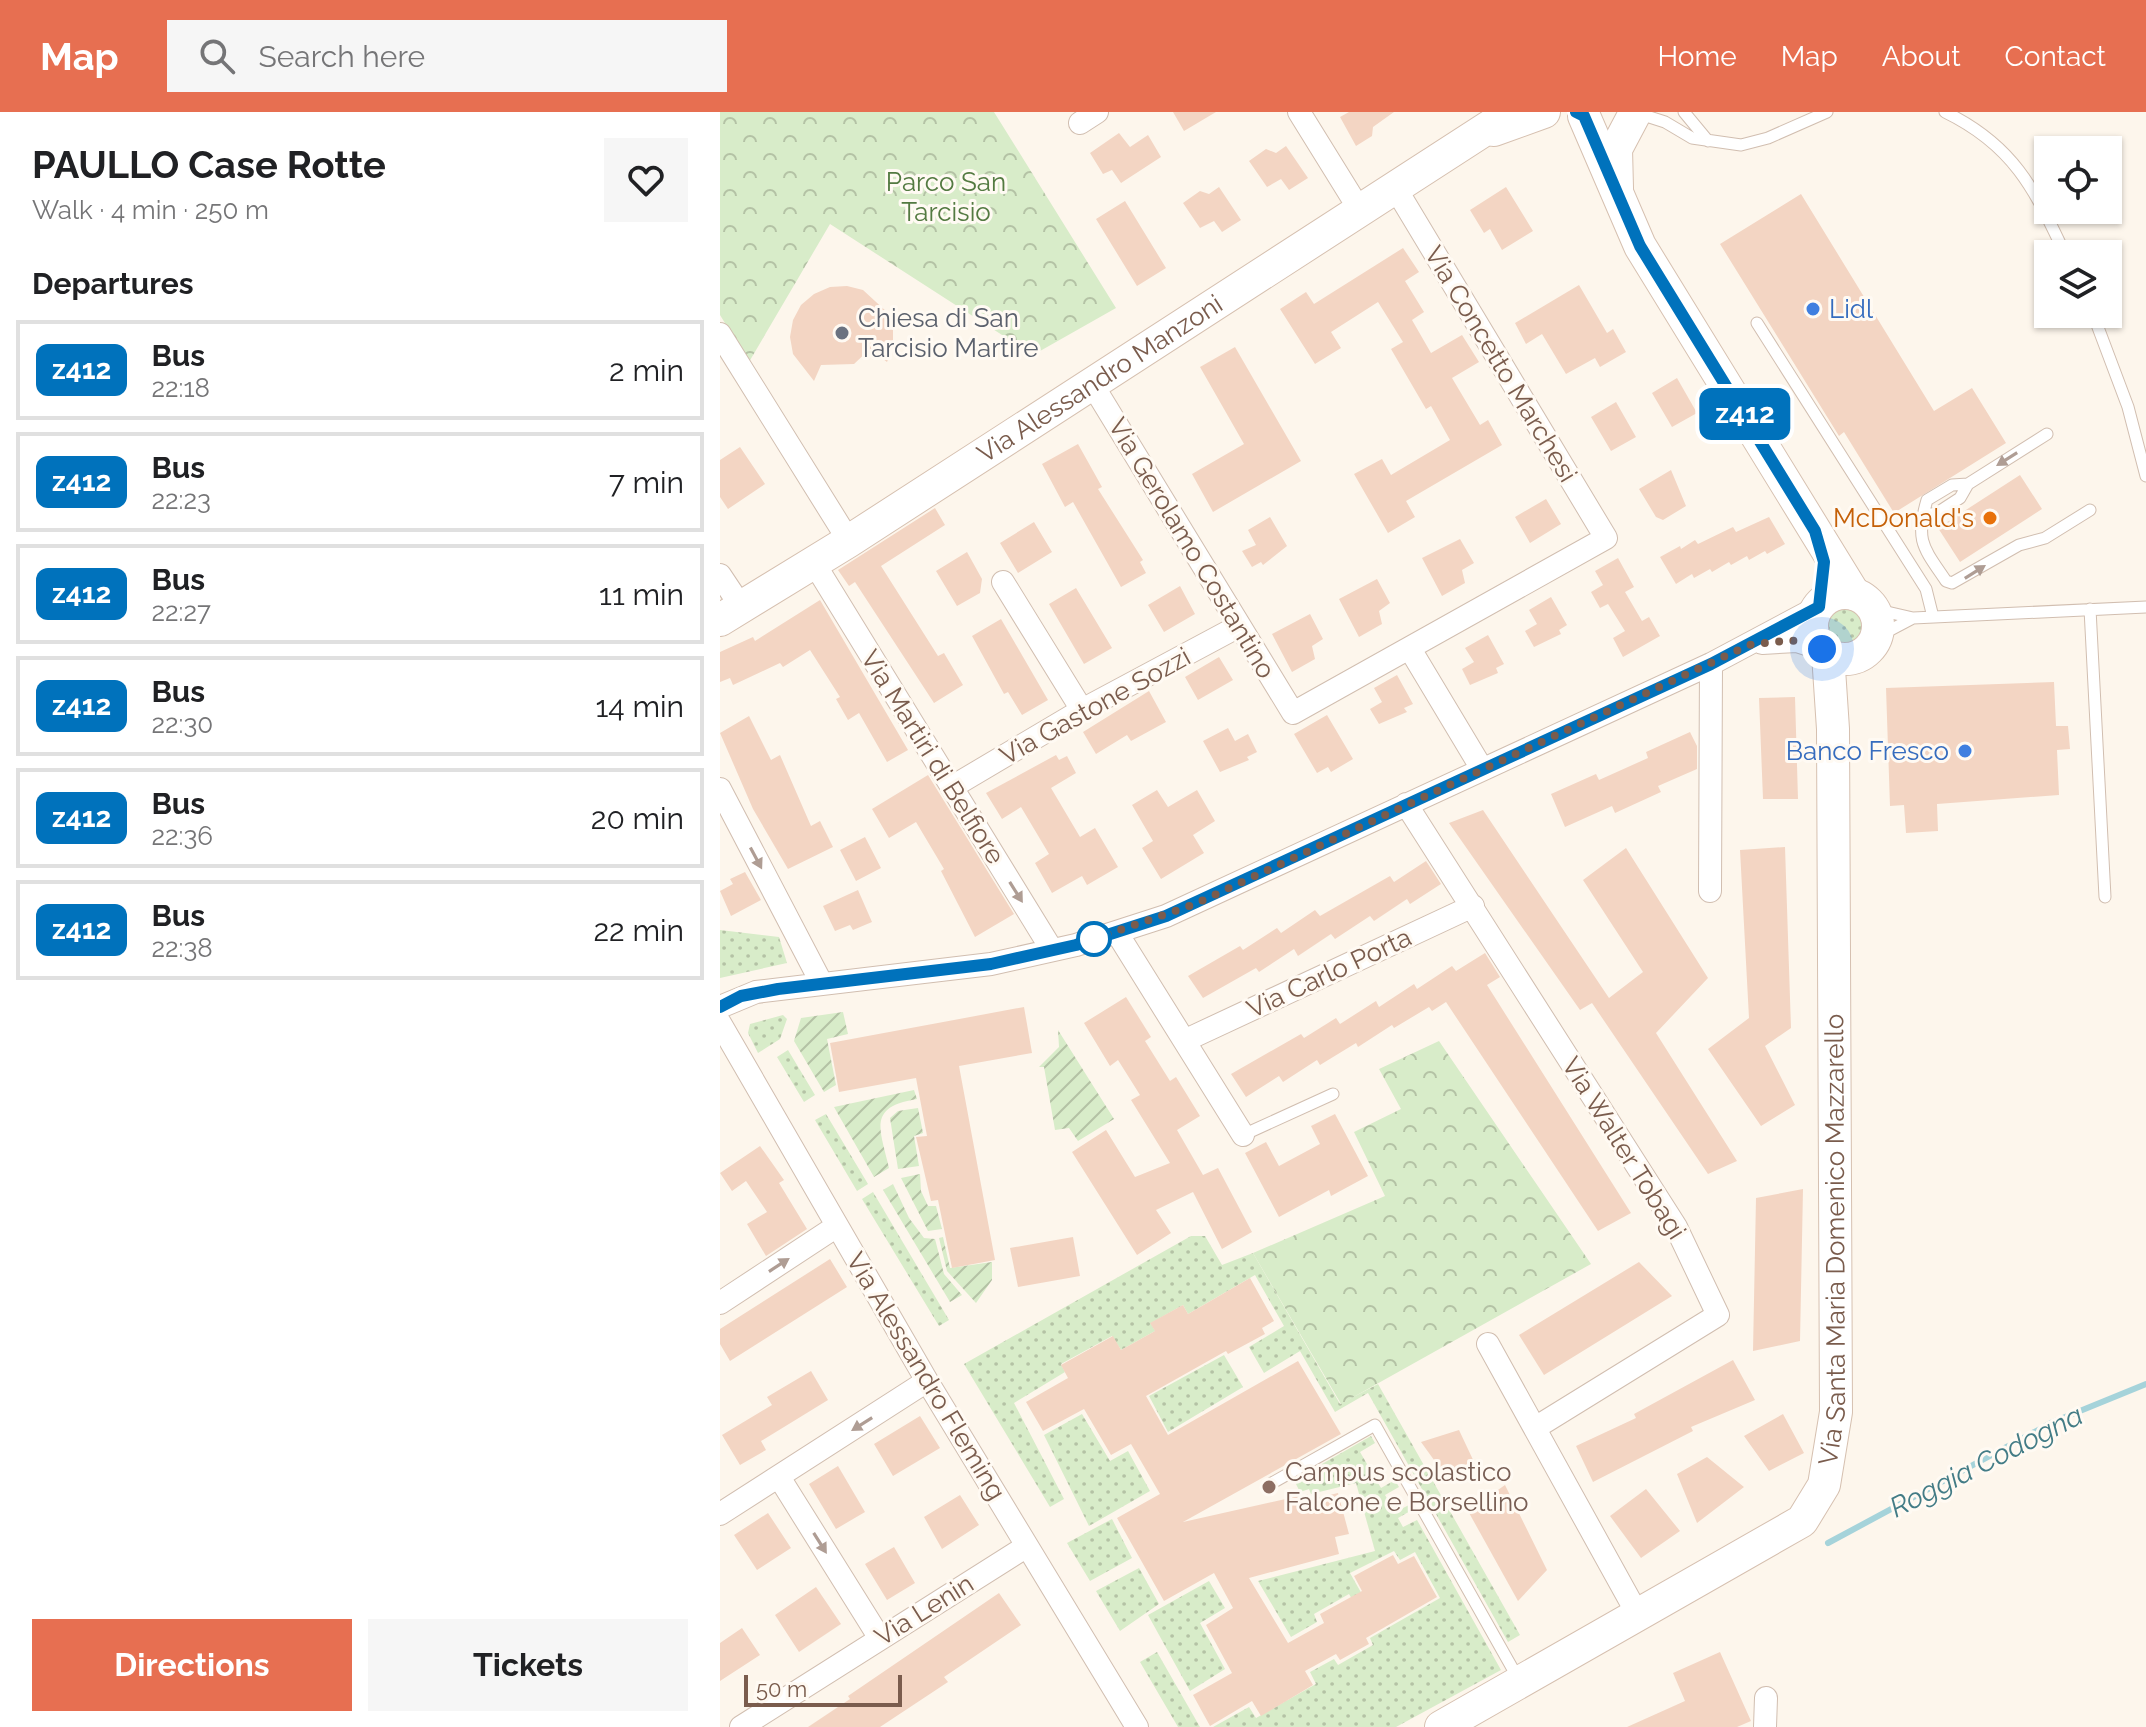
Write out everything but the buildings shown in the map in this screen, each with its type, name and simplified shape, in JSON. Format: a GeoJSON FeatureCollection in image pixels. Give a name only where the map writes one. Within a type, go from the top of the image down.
{"type":"FeatureCollection","features":[{"type":"Feature","properties":{"kind":"street"},"geometry":{"type":"LineString","coordinates":[[1299,112],[1361,212]]}},
{"type":"Feature","properties":{"kind":"street","name":"Via Alessandro Manzoni"},"geometry":{"type":"LineString","coordinates":[[731,614],[1480,136],[1512,112]]}},
{"type":"Feature","properties":{"kind":"street","name":"Via Alessandro Manzoni"},"geometry":{"type":"LineString","coordinates":[[1480,136],[1544,112]]}},
{"type":"Feature","properties":{"kind":"street"},"geometry":{"type":"LineString","coordinates":[[1580,114],[1611,120],[1637,113]]}},
{"type":"Feature","properties":{"kind":"street"},"geometry":{"type":"LineString","coordinates":[[1617,195],[1616,149],[1637,113]]}},
{"type":"Feature","properties":{"kind":"street"},"geometry":{"type":"LineString","coordinates":[[1580,114],[1640,246],[1815,531],[1866,624]]}},
{"type":"Feature","properties":{"kind":"street","name":"Via Concetto Marchesi"},"geometry":{"type":"LineString","coordinates":[[1396,189],[1606,538],[1410,649]]}},
{"type":"Feature","properties":{"kind":"street"},"geometry":{"type":"LineString","coordinates":[[720,334],[849,541]]}},
{"type":"Feature","properties":{"kind":"street","name":"Via Gerolamo Costantino"},"geometry":{"type":"LineString","coordinates":[[1092,384],[1293,713],[1410,649]]}},
{"type":"Feature","properties":{"kind":"street"},"geometry":{"type":"LineString","coordinates":[[1815,531],[1824,562],[1819,606]]}},
{"type":"Feature","properties":{"kind":"street","name":"Via Martiri di Belfiore"},"geometry":{"type":"LineString","coordinates":[[814,563],[1052,950]]}},
{"type":"Feature","properties":{"kind":"street"},"geometry":{"type":"LineString","coordinates":[[720,575],[731,614]]}},
{"type":"Feature","properties":{"kind":"street"},"geometry":{"type":"LineString","coordinates":[[1003,582],[1082,710]]}},
{"type":"Feature","properties":{"kind":"street"},"geometry":{"type":"LineString","coordinates":[[720,1007],[750,994],[971,967],[1117,933],[1195,904],[1711,664],[1835,595],[1866,624]]}},
{"type":"Feature","properties":{"kind":"street","name":"Via Santa Maria Domenico Mazzarello"},"geometry":{"type":"LineString","coordinates":[[1441,1727],[1802,1521],[1824,1485],[1836,1412],[1833,729],[1825,652],[1813,630],[1819,606]]}},
{"type":"Feature","properties":{"kind":"street"},"geometry":{"type":"LineString","coordinates":[[1749,645],[1791,640],[1845,659],[1866,624]]}},
{"type":"Feature","properties":{"kind":"street","name":"Via Santa Maria Domenico Mazzarello"},"geometry":{"type":"LineString","coordinates":[[1833,729],[1866,624]]}},
{"type":"Feature","properties":{"kind":"street","name":"Via Gastone Sozzi"},"geometry":{"type":"LineString","coordinates":[[952,787],[1082,710],[1239,626]]}},
{"type":"Feature","properties":{"kind":"street"},"geometry":{"type":"LineString","coordinates":[[1410,649],[1482,769]]}},
{"type":"Feature","properties":{"kind":"street"},"geometry":{"type":"LineString","coordinates":[[1710,891],[1711,664]]}},
{"type":"Feature","properties":{"kind":"street"},"geometry":{"type":"LineString","coordinates":[[720,789],[822,984]]}},
{"type":"Feature","properties":{"kind":"street","name":"Via Walter Tobagi"},"geometry":{"type":"LineString","coordinates":[[1406,804],[1676,1227],[1718,1315],[1535,1428]]}},
{"type":"Feature","properties":{"kind":"street","name":"Via Carlo Porta"},"geometry":{"type":"LineString","coordinates":[[1186,1040],[1473,906]]}},
{"type":"Feature","properties":{"kind":"street"},"geometry":{"type":"LineString","coordinates":[[1117,933],[1243,1135]]}},
{"type":"Feature","properties":{"kind":"street","name":"Via Alessandro Fleming"},"geometry":{"type":"LineString","coordinates":[[720,1023],[927,1381],[1137,1727]]}},
{"type":"Feature","properties":{"kind":"street"},"geometry":{"type":"LineString","coordinates":[[720,1303],[837,1226]]}},
{"type":"Feature","properties":{"kind":"street"},"geometry":{"type":"LineString","coordinates":[[1488,1344],[1638,1615]]}},
{"type":"Feature","properties":{"kind":"street"},"geometry":{"type":"LineString","coordinates":[[720,1514],[927,1381]]}},
{"type":"Feature","properties":{"kind":"street"},"geometry":{"type":"LineString","coordinates":[[779,1477],[879,1637]]}},
{"type":"Feature","properties":{"kind":"street","name":"Via Lenin"},"geometry":{"type":"LineString","coordinates":[[741,1727],[1027,1546]]}},
{"type":"Feature","properties":{"kind":"street"},"geometry":{"type":"LineString","coordinates":[[1765,1727],[1766,1698]]}},
{"type":"Feature","properties":{"kind":"lane"},"geometry":{"type":"LineString","coordinates":[[1684,112],[1708,142]]}},
{"type":"Feature","properties":{"kind":"lane"},"geometry":{"type":"LineString","coordinates":[[1637,113],[1665,122],[1692,138],[1741,145],[1768,138],[1827,112]]}},
{"type":"Feature","properties":{"kind":"lane"},"geometry":{"type":"LineString","coordinates":[[1945,112],[1979,128],[2014,162],[2044,209],[2058,240]]}},
{"type":"Feature","properties":{"kind":"lane"},"geometry":{"type":"LineString","coordinates":[[1757,323],[1926,589],[1933,617]]}},
{"type":"Feature","properties":{"kind":"lane"},"geometry":{"type":"LineString","coordinates":[[2098,328],[2128,407],[2146,476]]}},
{"type":"Feature","properties":{"kind":"lane"},"geometry":{"type":"LineString","coordinates":[[2047,434],[1968,484],[1952,485],[1927,500],[1919,527],[1923,547],[1946,581],[1952,583],[2019,545],[2045,538],[2090,510]]}},
{"type":"Feature","properties":{"kind":"lane"},"geometry":{"type":"LineString","coordinates":[[1866,624],[1913,618],[2146,607]]}},
{"type":"Feature","properties":{"kind":"lane"},"geometry":{"type":"LineString","coordinates":[[2090,609],[2105,897]]}},
{"type":"Feature","properties":{"kind":"lane"},"geometry":{"type":"LineString","coordinates":[[1866,624],[1913,618]]}},
{"type":"Feature","properties":{"kind":"lane"},"geometry":{"type":"LineString","coordinates":[[1243,1135],[1333,1094]]}},
{"type":"Feature","properties":{"kind":"lane"},"geometry":{"type":"LineString","coordinates":[[1272,1483],[1375,1425],[1520,1682]]}},
{"type":"Feature","properties":{"kind":"green space","name":"Parco San Tarcisio"},"geometry":{"type":"Polygon","coordinates":[[[720,112],[994,112],[1116,308],[1033,355],[830,224],[749,362],[720,315],[720,112]]]}},
{"type":"Feature","properties":{"kind":"green space"},"geometry":{"type":"Polygon","coordinates":[[[1844,603],[1859,609],[1865,624],[1859,639],[1844,645],[1829,639],[1823,624],[1829,609],[1844,603]]]}},
{"type":"Feature","properties":{"kind":"green space"},"geometry":{"type":"Polygon","coordinates":[[[720,930],[779,937],[787,963],[720,978],[720,930]]]}},
{"type":"Feature","properties":{"kind":"green space"},"geometry":{"type":"Polygon","coordinates":[[[843,1012],[848,1034],[827,1039],[836,1085],[824,1092],[794,1041],[801,1018],[843,1012]]]}},
{"type":"Feature","properties":{"kind":"green space"},"geometry":{"type":"Polygon","coordinates":[[[783,1015],[787,1019],[780,1039],[758,1053],[748,1033],[750,1024],[783,1015]]]}},
{"type":"Feature","properties":{"kind":"green space"},"geometry":{"type":"Polygon","coordinates":[[[1058,1030],[1114,1119],[1078,1141],[1069,1128],[1055,1130],[1044,1067],[1039,1067],[1059,1047],[1058,1030]]]}},
{"type":"Feature","properties":{"kind":"green space"},"geometry":{"type":"Polygon","coordinates":[[[1439,1041],[1591,1264],[1341,1404],[1253,1253],[1385,1196],[1354,1132],[1401,1109],[1379,1069],[1439,1041]]]}},
{"type":"Feature","properties":{"kind":"green space"},"geometry":{"type":"Polygon","coordinates":[[[788,1050],[815,1095],[804,1102],[777,1057],[788,1050]]]}},
{"type":"Feature","properties":{"kind":"green space"},"geometry":{"type":"Polygon","coordinates":[[[914,1090],[917,1099],[890,1108],[884,1114],[881,1131],[889,1168],[874,1177],[834,1107],[914,1090]]]}},
{"type":"Feature","properties":{"kind":"green space"},"geometry":{"type":"Polygon","coordinates":[[[918,1108],[923,1133],[914,1136],[919,1166],[898,1169],[890,1118],[898,1111],[918,1108]]]}},
{"type":"Feature","properties":{"kind":"green space"},"geometry":{"type":"Polygon","coordinates":[[[826,1114],[868,1184],[857,1191],[815,1120],[826,1114]]]}},
{"type":"Feature","properties":{"kind":"green space"},"geometry":{"type":"Polygon","coordinates":[[[920,1174],[921,1191],[928,1206],[936,1206],[942,1229],[928,1231],[901,1178],[920,1174]]]}},
{"type":"Feature","properties":{"kind":"green space"},"geometry":{"type":"Polygon","coordinates":[[[893,1184],[909,1218],[924,1238],[935,1239],[944,1274],[962,1295],[950,1302],[883,1190],[893,1184]]]}},
{"type":"Feature","properties":{"kind":"green space"},"geometry":{"type":"Polygon","coordinates":[[[873,1192],[949,1320],[939,1326],[862,1199],[873,1192]]]}},
{"type":"Feature","properties":{"kind":"green space"},"geometry":{"type":"Polygon","coordinates":[[[1191,1236],[1205,1236],[1222,1265],[1253,1253],[1340,1404],[1378,1384],[1520,1635],[1508,1642],[1368,1393],[1335,1412],[1300,1351],[1264,1373],[1249,1347],[1284,1326],[1255,1275],[1188,1314],[1183,1305],[1151,1323],[1155,1331],[1121,1350],[1112,1336],[1061,1364],[1065,1372],[1014,1403],[1064,1499],[1050,1507],[964,1364],[1191,1236]]]}},
{"type":"Feature","properties":{"kind":"green space"},"geometry":{"type":"Polygon","coordinates":[[[943,1237],[950,1268],[992,1262],[992,1280],[976,1303],[947,1271],[939,1238],[943,1237]]]}},
{"type":"Feature","properties":{"kind":"green space"},"geometry":{"type":"Polygon","coordinates":[[[1224,1355],[1243,1387],[1168,1432],[1149,1396],[1224,1355]]]}},
{"type":"Feature","properties":{"kind":"green space"},"geometry":{"type":"Polygon","coordinates":[[[1082,1414],[1110,1461],[1128,1451],[1150,1491],[1089,1526],[1044,1435],[1082,1414]]]}},
{"type":"Feature","properties":{"kind":"green space"},"geometry":{"type":"Polygon","coordinates":[[[1371,1436],[1375,1443],[1360,1452],[1381,1488],[1395,1480],[1399,1487],[1385,1495],[1395,1512],[1409,1505],[1412,1510],[1398,1518],[1403,1527],[1417,1520],[1501,1670],[1396,1727],[1213,1727],[1249,1707],[1256,1718],[1316,1684],[1310,1672],[1334,1659],[1338,1665],[1373,1645],[1370,1638],[1440,1598],[1415,1552],[1400,1560],[1394,1551],[1350,1573],[1363,1596],[1353,1601],[1349,1594],[1314,1614],[1317,1622],[1291,1637],[1258,1581],[1375,1551],[1356,1483],[1311,1494],[1309,1489],[1300,1492],[1294,1480],[1371,1436]]]}},
{"type":"Feature","properties":{"kind":"green space"},"geometry":{"type":"Polygon","coordinates":[[[1112,1519],[1132,1558],[1090,1581],[1067,1543],[1112,1519]]]}},
{"type":"Feature","properties":{"kind":"green space"},"geometry":{"type":"Polygon","coordinates":[[[1139,1568],[1159,1604],[1120,1631],[1096,1591],[1139,1568]]]}},
{"type":"Feature","properties":{"kind":"green space"},"geometry":{"type":"Polygon","coordinates":[[[1209,1581],[1225,1608],[1200,1623],[1225,1669],[1190,1691],[1148,1615],[1209,1581]]]}},
{"type":"Feature","properties":{"kind":"green space"},"geometry":{"type":"Polygon","coordinates":[[[1157,1652],[1200,1727],[1178,1727],[1140,1662],[1157,1652]]]}},
{"type":"Feature","properties":{"kind":"waterway","name":"Roggia Codogna"},"geometry":{"type":"LineString","coordinates":[[1828,1543],[2053,1422],[2146,1384]]}},
{"type":"Feature","properties":{"kind":"bus line","name":"z412"},"geometry":{"type":"LineString","coordinates":[[720,1007],[756,992],[991,964],[1076,945],[1166,916],[1711,664],[1819,607],[1824,562],[1815,531],[1640,246],[1602,165],[1584,116],[1576,112]]}},
{"type":"Feature","properties":{"kind":"place","name":"Lidl"},"geometry":{"type":"Point","coordinates":[1813,309]}},
{"type":"Feature","properties":{"kind":"place","name":"Chiesa di San Tarcisio Martire"},"geometry":{"type":"Point","coordinates":[842,333]}},
{"type":"Feature","properties":{"kind":"place","name":"McDonald's"},"geometry":{"type":"Point","coordinates":[1990,518]}},
{"type":"Feature","properties":{"kind":"place","name":"Banco Fresco"},"geometry":{"type":"Point","coordinates":[1965,751]}},
{"type":"Feature","properties":{"kind":"place","name":"Campus scolastico Falcone e Borsellino"},"geometry":{"type":"Point","coordinates":[1269,1487]}},
{"type":"Feature","properties":{"kind":"route"},"geometry":{"type":"LineString","coordinates":[[1094,939],[1195,904],[1749,645],[1791,640],[1822,649]]}}]}
